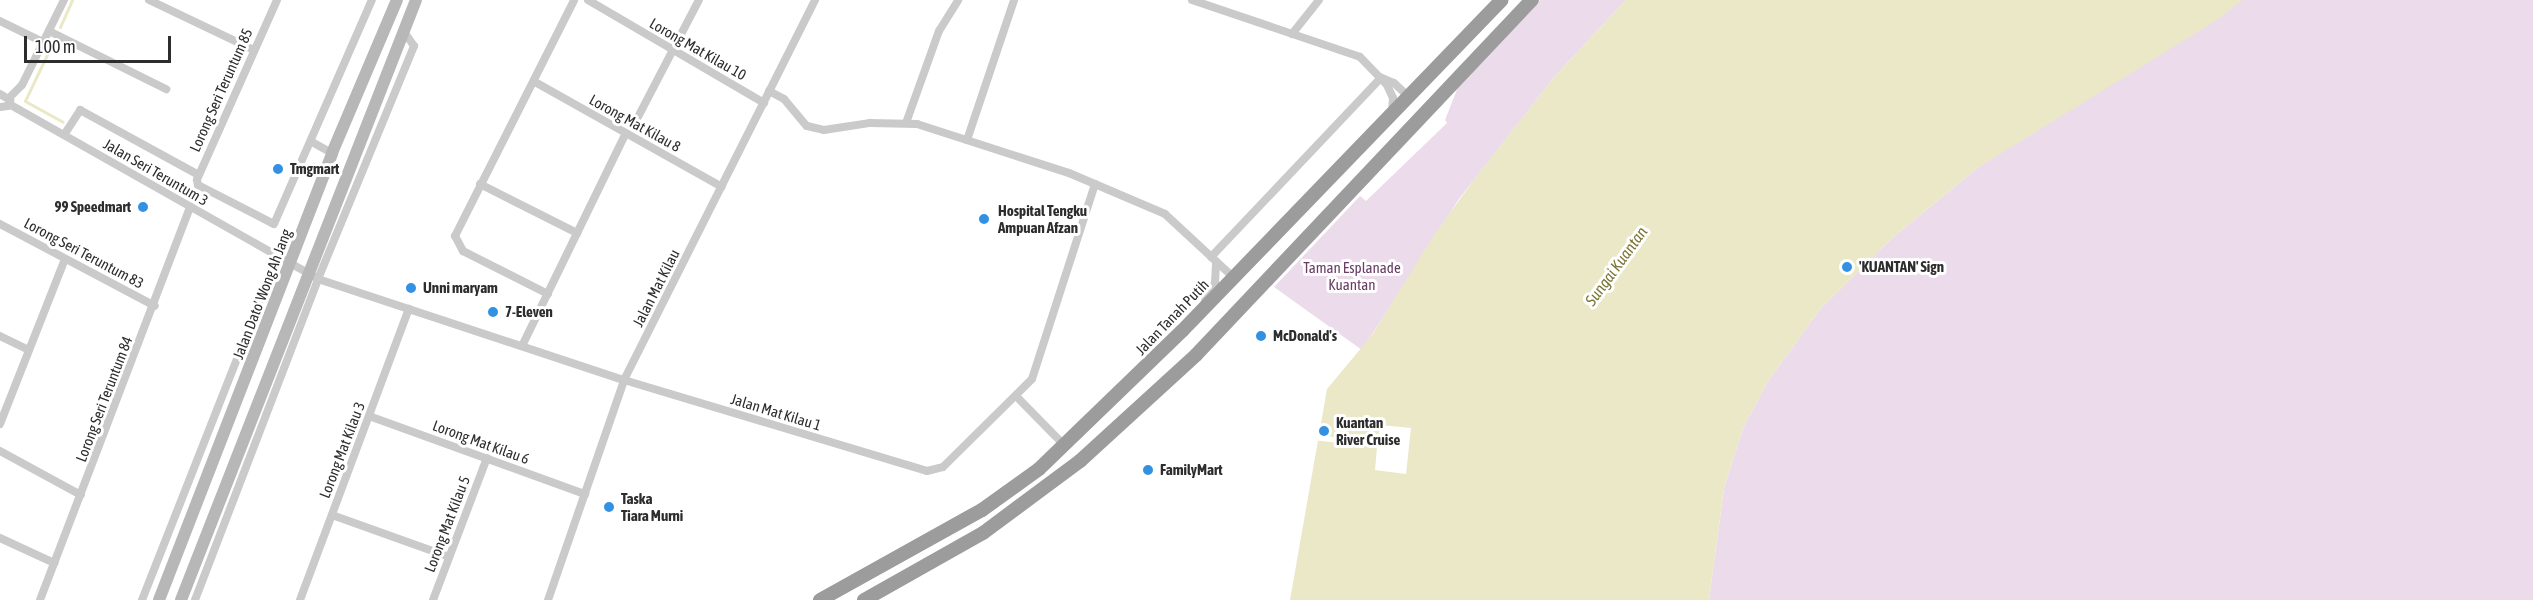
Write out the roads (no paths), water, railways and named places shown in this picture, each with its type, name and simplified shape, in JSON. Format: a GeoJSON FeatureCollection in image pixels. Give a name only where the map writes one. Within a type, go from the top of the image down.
{"type":"FeatureCollection","features":[{"type":"Feature","properties":{"kind":"highway","name":"Jalan Tanah Putih"},"geometry":{"type":"LineString","coordinates":[[820,600],[982,510],[1065,446],[1182,331],[1502,0]]}},
{"type":"Feature","properties":{"kind":"highway"},"geometry":{"type":"LineString","coordinates":[[864,600],[975,538],[1054,483],[1196,355],[1439,95],[1532,0]]}},
{"type":"Feature","properties":{"kind":"highway"},"geometry":{"type":"LineString","coordinates":[[1405,132],[1409,97],[1439,95]]}},
{"type":"Feature","properties":{"kind":"highway"},"geometry":{"type":"LineString","coordinates":[[1182,331],[1222,299],[1232,298],[1237,309]]}},
{"type":"Feature","properties":{"kind":"main road","name":"Jalan Dato' Wong Ah Jang"},"geometry":{"type":"LineString","coordinates":[[159,600],[332,153],[397,0]]}},
{"type":"Feature","properties":{"kind":"main road"},"geometry":{"type":"LineString","coordinates":[[181,600],[342,181],[416,0]]}},
{"type":"Feature","properties":{"kind":"street"},"geometry":{"type":"LineString","coordinates":[[4,105],[22,85],[64,0]]}},
{"type":"Feature","properties":{"kind":"street"},"geometry":{"type":"LineString","coordinates":[[149,0],[254,50]]}},
{"type":"Feature","properties":{"kind":"street","name":"Lorong Seri Teruntum 85"},"geometry":{"type":"LineString","coordinates":[[197,174],[277,0]]}},
{"type":"Feature","properties":{"kind":"street"},"geometry":{"type":"LineString","coordinates":[[64,135],[80,110],[197,174],[198,185],[274,224],[312,142],[372,0]]}},
{"type":"Feature","properties":{"kind":"street"},"geometry":{"type":"LineString","coordinates":[[548,294],[463,251],[455,236],[458,225],[535,82],[574,0]]}},
{"type":"Feature","properties":{"kind":"street","name":"Lorong Mat Kilau 10"},"geometry":{"type":"LineString","coordinates":[[588,0],[764,103]]}},
{"type":"Feature","properties":{"kind":"street"},"geometry":{"type":"LineString","coordinates":[[638,117],[699,0]]}},
{"type":"Feature","properties":{"kind":"street","name":"Jalan Mat Kilau"},"geometry":{"type":"LineString","coordinates":[[548,600],[624,380],[815,0]]}},
{"type":"Feature","properties":{"kind":"street"},"geometry":{"type":"LineString","coordinates":[[906,123],[939,31],[958,0]]}},
{"type":"Feature","properties":{"kind":"street"},"geometry":{"type":"LineString","coordinates":[[967,140],[1014,0]]}},
{"type":"Feature","properties":{"kind":"street"},"geometry":{"type":"LineString","coordinates":[[1192,0],[1360,57],[1381,78],[1393,98],[1392,114]]}},
{"type":"Feature","properties":{"kind":"street"},"geometry":{"type":"LineString","coordinates":[[1292,34],[1319,0]]}},
{"type":"Feature","properties":{"kind":"street"},"geometry":{"type":"LineString","coordinates":[[0,21],[43,42]]}},
{"type":"Feature","properties":{"kind":"street"},"geometry":{"type":"LineString","coordinates":[[195,600],[318,279],[414,46],[403,30]]}},
{"type":"Feature","properties":{"kind":"street"},"geometry":{"type":"LineString","coordinates":[[49,31],[166,88]]}},
{"type":"Feature","properties":{"kind":"street"},"geometry":{"type":"LineString","coordinates":[[1381,78],[1394,83],[1409,97]]}},
{"type":"Feature","properties":{"kind":"street"},"geometry":{"type":"LineString","coordinates":[[1199,312],[1215,283],[1213,260],[1381,78]]}},
{"type":"Feature","properties":{"kind":"street","name":"Lorong Mat Kilau 8"},"geometry":{"type":"LineString","coordinates":[[535,82],[722,187]]}},
{"type":"Feature","properties":{"kind":"street"},"geometry":{"type":"LineString","coordinates":[[769,91],[784,99],[807,126],[824,130],[870,123],[906,123],[967,140],[1095,184],[1165,214],[1233,277]]}},
{"type":"Feature","properties":{"kind":"street","name":"Jalan Seri Teruntum 3"},"geometry":{"type":"LineString","coordinates":[[0,94],[4,105],[64,135],[289,264]]}},
{"type":"Feature","properties":{"kind":"street"},"geometry":{"type":"LineString","coordinates":[[522,346],[626,133]]}},
{"type":"Feature","properties":{"kind":"street"},"geometry":{"type":"LineString","coordinates":[[361,134],[376,141]]}},
{"type":"Feature","properties":{"kind":"street"},"geometry":{"type":"LineString","coordinates":[[312,142],[332,153]]}},
{"type":"Feature","properties":{"kind":"street"},"geometry":{"type":"LineString","coordinates":[[342,181],[357,187]]}},
{"type":"Feature","properties":{"kind":"street"},"geometry":{"type":"LineString","coordinates":[[480,184],[577,233]]}},
{"type":"Feature","properties":{"kind":"street","name":"Jalan Mat Kilau 1"},"geometry":{"type":"LineString","coordinates":[[289,264],[318,279],[624,380],[927,471],[943,467],[1017,397],[1038,366],[1095,184]]}},
{"type":"Feature","properties":{"kind":"street","name":"Lorong Seri Teruntum 84"},"geometry":{"type":"LineString","coordinates":[[40,600],[155,306],[190,207]]}},
{"type":"Feature","properties":{"kind":"street","name":"Lorong Seri Teruntum 83"},"geometry":{"type":"LineString","coordinates":[[0,224],[155,306]]}},
{"type":"Feature","properties":{"kind":"street"},"geometry":{"type":"LineString","coordinates":[[142,600],[277,257]]}},
{"type":"Feature","properties":{"kind":"street"},"geometry":{"type":"LineString","coordinates":[[0,424],[65,259]]}},
{"type":"Feature","properties":{"kind":"street","name":"Lorong Mat Kilau 3"},"geometry":{"type":"LineString","coordinates":[[300,600],[409,309]]}},
{"type":"Feature","properties":{"kind":"street"},"geometry":{"type":"LineString","coordinates":[[0,336],[29,350]]}},
{"type":"Feature","properties":{"kind":"street"},"geometry":{"type":"LineString","coordinates":[[1017,397],[1065,446]]}},
{"type":"Feature","properties":{"kind":"street","name":"Lorong Mat Kilau 6"},"geometry":{"type":"LineString","coordinates":[[369,416],[585,494]]}},
{"type":"Feature","properties":{"kind":"street"},"geometry":{"type":"LineString","coordinates":[[0,451],[81,495]]}},
{"type":"Feature","properties":{"kind":"street","name":"Lorong Mat Kilau 5"},"geometry":{"type":"LineString","coordinates":[[433,600],[487,458]]}},
{"type":"Feature","properties":{"kind":"street"},"geometry":{"type":"LineString","coordinates":[[332,515],[449,557]]}},
{"type":"Feature","properties":{"kind":"street"},"geometry":{"type":"LineString","coordinates":[[0,538],[54,563]]}},
{"type":"Feature","properties":{"kind":"street"},"geometry":{"type":"LineString","coordinates":[[188,581],[201,584]]}},
{"type":"Feature","properties":{"kind":"water","name":"Sungai Kuantan"},"geometry":{"type":"Polygon","coordinates":[[[1626,0],[2242,0],[2220,18],[1976,169],[1891,239],[1821,308],[1768,381],[1743,428],[1724,488],[1709,600],[1290,600],[1327,389],[1372,335],[1434,235],[1476,177],[1555,76],[1626,0]]]}},
{"type":"Feature","properties":{"kind":"waterway"},"geometry":{"type":"LineString","coordinates":[[60,27],[72,0]]}},
{"type":"Feature","properties":{"kind":"waterway"},"geometry":{"type":"LineString","coordinates":[[53,42],[25,101],[63,122]]}},
{"type":"Feature","properties":{"kind":"place","name":"Tmgmart"},"geometry":{"type":"Point","coordinates":[278,169]}},
{"type":"Feature","properties":{"kind":"place","name":"99 Speedmart"},"geometry":{"type":"Point","coordinates":[143,207]}},
{"type":"Feature","properties":{"kind":"place","name":"Hospital Tengku Ampuan Afzan"},"geometry":{"type":"Point","coordinates":[984,219]}},
{"type":"Feature","properties":{"kind":"place","name":"'KUANTAN' Sign"},"geometry":{"type":"Point","coordinates":[1847,267]}},
{"type":"Feature","properties":{"kind":"place","name":"Unni maryam"},"geometry":{"type":"Point","coordinates":[411,288]}},
{"type":"Feature","properties":{"kind":"place","name":"7-Eleven"},"geometry":{"type":"Point","coordinates":[493,312]}},
{"type":"Feature","properties":{"kind":"place","name":"McDonald's"},"geometry":{"type":"Point","coordinates":[1261,336]}},
{"type":"Feature","properties":{"kind":"place","name":"Kuantan River Cruise"},"geometry":{"type":"Point","coordinates":[1324,431]}},
{"type":"Feature","properties":{"kind":"place","name":"FamilyMart"},"geometry":{"type":"Point","coordinates":[1148,470]}},
{"type":"Feature","properties":{"kind":"place","name":"Taska Tiara Murni"},"geometry":{"type":"Point","coordinates":[609,507]}},
{"type":"Feature","properties":{"kind":"park label","name":"Taman Esplanade Kuantan"},"geometry":{"type":"Point","coordinates":[1352,276]}}]}
